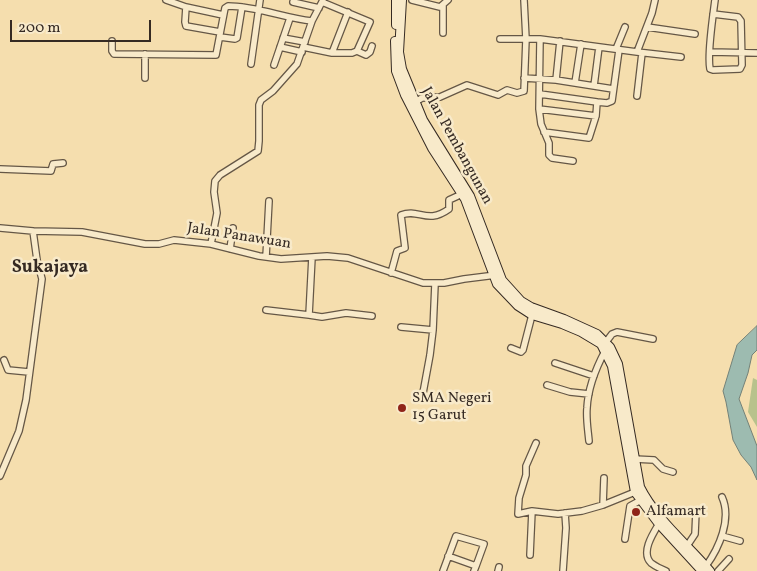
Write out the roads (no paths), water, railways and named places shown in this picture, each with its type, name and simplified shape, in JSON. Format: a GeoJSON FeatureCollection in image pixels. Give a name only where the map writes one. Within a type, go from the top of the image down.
{"type":"FeatureCollection","features":[{"type":"Feature","properties":{"kind":"main road","name":"Jalan Pembangunan"},"geometry":{"type":"LineString","coordinates":[[396,0],[394,52],[396,71],[407,92],[415,102],[439,153],[462,194],[496,275],[521,301],[531,307],[584,327],[597,334],[605,346]]}},
{"type":"Feature","properties":{"kind":"main road","name":"Jalan Pembangunan"},"geometry":{"type":"LineString","coordinates":[[402,0],[399,52],[407,92],[418,123],[470,196],[496,275],[497,284],[518,306],[532,315],[581,332],[605,346]]}},
{"type":"Feature","properties":{"kind":"main road"},"geometry":{"type":"LineString","coordinates":[[605,346],[612,366],[629,447],[635,492],[706,569]]}},
{"type":"Feature","properties":{"kind":"main road"},"geometry":{"type":"LineString","coordinates":[[629,447],[634,459],[640,487],[661,521],[687,546],[706,569]]}},
{"type":"Feature","properties":{"kind":"street"},"geometry":{"type":"LineString","coordinates":[[166,0],[186,7],[223,15]]}},
{"type":"Feature","properties":{"kind":"street"},"geometry":{"type":"LineString","coordinates":[[186,7],[184,22],[186,26],[235,39],[237,38],[245,8],[251,0]]}},
{"type":"Feature","properties":{"kind":"street"},"geometry":{"type":"LineString","coordinates":[[251,64],[260,0]]}},
{"type":"Feature","properties":{"kind":"street"},"geometry":{"type":"LineString","coordinates":[[412,0],[436,7],[442,6],[448,0]]}},
{"type":"Feature","properties":{"kind":"street"},"geometry":{"type":"LineString","coordinates":[[415,102],[422,98],[440,97],[467,85],[498,95],[507,90],[520,93],[524,91],[526,39],[524,0]]}},
{"type":"Feature","properties":{"kind":"street"},"geometry":{"type":"LineString","coordinates":[[637,96],[640,53],[655,0]]}},
{"type":"Feature","properties":{"kind":"street"},"geometry":{"type":"LineString","coordinates":[[713,14],[740,19],[742,23],[740,69],[713,70],[709,66],[713,14],[715,0]]}},
{"type":"Feature","properties":{"kind":"street"},"geometry":{"type":"LineString","coordinates":[[293,2],[321,3],[370,22],[357,52]]}},
{"type":"Feature","properties":{"kind":"street"},"geometry":{"type":"LineString","coordinates":[[211,244],[217,213],[214,192],[215,181],[220,175],[256,153],[259,141],[259,105],[261,100],[273,91],[296,64],[312,21],[321,3]]}},
{"type":"Feature","properties":{"kind":"street"},"geometry":{"type":"LineString","coordinates":[[112,42],[114,54],[216,55],[223,15],[225,8],[228,6],[312,21]]}},
{"type":"Feature","properties":{"kind":"street"},"geometry":{"type":"LineString","coordinates":[[442,6],[443,33]]}},
{"type":"Feature","properties":{"kind":"street"},"geometry":{"type":"LineString","coordinates":[[332,53],[348,12]]}},
{"type":"Feature","properties":{"kind":"street"},"geometry":{"type":"LineString","coordinates":[[274,65],[290,18]]}},
{"type":"Feature","properties":{"kind":"street"},"geometry":{"type":"LineString","coordinates":[[540,94],[610,103],[612,101],[617,49],[625,27]]}},
{"type":"Feature","properties":{"kind":"street"},"geometry":{"type":"LineString","coordinates":[[647,27],[695,34]]}},
{"type":"Feature","properties":{"kind":"street"},"geometry":{"type":"LineString","coordinates":[[284,38],[303,47]]}},
{"type":"Feature","properties":{"kind":"street"},"geometry":{"type":"LineString","coordinates":[[500,39],[540,39],[681,57]]}},
{"type":"Feature","properties":{"kind":"street"},"geometry":{"type":"LineString","coordinates":[[540,39],[539,109],[541,124],[549,143],[550,157],[573,161]]}},
{"type":"Feature","properties":{"kind":"street"},"geometry":{"type":"LineString","coordinates":[[556,80],[560,42]]}},
{"type":"Feature","properties":{"kind":"street"},"geometry":{"type":"LineString","coordinates":[[576,83],[581,44]]}},
{"type":"Feature","properties":{"kind":"street"},"geometry":{"type":"LineString","coordinates":[[280,47],[303,47],[332,53],[357,52],[368,55],[372,46]]}},
{"type":"Feature","properties":{"kind":"street"},"geometry":{"type":"LineString","coordinates":[[594,86],[599,47]]}},
{"type":"Feature","properties":{"kind":"street"},"geometry":{"type":"LineString","coordinates":[[710,52],[757,53]]}},
{"type":"Feature","properties":{"kind":"street"},"geometry":{"type":"LineString","coordinates":[[145,78],[146,54]]}},
{"type":"Feature","properties":{"kind":"street"},"geometry":{"type":"LineString","coordinates":[[524,78],[556,80],[613,89]]}},
{"type":"Feature","properties":{"kind":"street"},"geometry":{"type":"LineString","coordinates":[[544,132],[588,139],[596,116],[597,102]]}},
{"type":"Feature","properties":{"kind":"street"},"geometry":{"type":"LineString","coordinates":[[539,109],[596,116]]}},
{"type":"Feature","properties":{"kind":"street"},"geometry":{"type":"LineString","coordinates":[[0,169],[3,171],[9,169],[51,171],[54,164],[63,163]]}},
{"type":"Feature","properties":{"kind":"street"},"geometry":{"type":"LineString","coordinates":[[391,272],[396,251],[405,248],[401,215],[416,213],[422,217],[441,214],[449,209],[449,200],[462,194]]}},
{"type":"Feature","properties":{"kind":"street"},"geometry":{"type":"LineString","coordinates":[[266,257],[269,201]]}},
{"type":"Feature","properties":{"kind":"street","name":"Jalan Panawuan"},"geometry":{"type":"LineString","coordinates":[[0,228],[82,232],[145,244],[159,244],[174,240],[211,244],[281,259],[327,256],[348,258],[423,283],[435,284],[464,278],[496,275]]}},
{"type":"Feature","properties":{"kind":"street"},"geometry":{"type":"LineString","coordinates":[[230,249],[233,228]]}},
{"type":"Feature","properties":{"kind":"street"},"geometry":{"type":"LineString","coordinates":[[0,476],[19,431],[26,400],[42,279],[33,231]]}},
{"type":"Feature","properties":{"kind":"street"},"geometry":{"type":"LineString","coordinates":[[309,316],[312,257]]}},
{"type":"Feature","properties":{"kind":"street"},"geometry":{"type":"LineString","coordinates":[[423,393],[433,330],[435,284]]}},
{"type":"Feature","properties":{"kind":"street"},"geometry":{"type":"LineString","coordinates":[[266,310],[322,317],[346,313],[372,316]]}},
{"type":"Feature","properties":{"kind":"street"},"geometry":{"type":"LineString","coordinates":[[511,348],[521,352],[523,350],[532,315]]}},
{"type":"Feature","properties":{"kind":"street"},"geometry":{"type":"LineString","coordinates":[[401,327],[433,330]]}},
{"type":"Feature","properties":{"kind":"street"},"geometry":{"type":"LineString","coordinates":[[589,441],[587,409],[589,394],[605,346],[612,334],[617,332],[654,339]]}},
{"type":"Feature","properties":{"kind":"street"},"geometry":{"type":"LineString","coordinates":[[4,360],[8,370],[29,372]]}},
{"type":"Feature","properties":{"kind":"street"},"geometry":{"type":"LineString","coordinates":[[555,364],[594,376]]}},
{"type":"Feature","properties":{"kind":"street"},"geometry":{"type":"LineString","coordinates":[[547,385],[570,392],[589,394]]}},
{"type":"Feature","properties":{"kind":"street"},"geometry":{"type":"LineString","coordinates":[[536,442],[527,462],[517,513],[532,510],[550,514],[582,511],[635,492]]}},
{"type":"Feature","properties":{"kind":"street"},"geometry":{"type":"LineString","coordinates":[[634,459],[654,460],[663,469],[673,472]]}},
{"type":"Feature","properties":{"kind":"street"},"geometry":{"type":"LineString","coordinates":[[603,505],[604,478]]}},
{"type":"Feature","properties":{"kind":"street"},"geometry":{"type":"LineString","coordinates":[[706,569],[722,536],[726,505],[722,497]]}},
{"type":"Feature","properties":{"kind":"street"},"geometry":{"type":"LineString","coordinates":[[625,540],[630,506],[641,500]]}},
{"type":"Feature","properties":{"kind":"street"},"geometry":{"type":"LineString","coordinates":[[530,554],[532,510]]}},
{"type":"Feature","properties":{"kind":"street"},"geometry":{"type":"LineString","coordinates":[[687,546],[696,532],[696,511]]}},
{"type":"Feature","properties":{"kind":"street"},"geometry":{"type":"LineString","coordinates":[[563,571],[566,513]]}},
{"type":"Feature","properties":{"kind":"street"},"geometry":{"type":"LineString","coordinates":[[661,521],[647,550],[651,563],[666,571]]}},
{"type":"Feature","properties":{"kind":"street"},"geometry":{"type":"LineString","coordinates":[[443,571],[448,556],[456,536],[484,544],[475,568],[448,556]]}},
{"type":"Feature","properties":{"kind":"street"},"geometry":{"type":"LineString","coordinates":[[722,536],[740,541]]}},
{"type":"Feature","properties":{"kind":"street"},"geometry":{"type":"LineString","coordinates":[[718,571],[729,559]]}},
{"type":"Feature","properties":{"kind":"water"},"geometry":{"type":"Polygon","coordinates":[[[757,326],[757,350],[752,355],[739,399],[757,446],[757,480],[751,467],[741,455],[733,440],[723,391],[737,345],[757,326]]]}},
{"type":"Feature","properties":{"kind":"place","name":"SMA Negeri 15 Garut"},"geometry":{"type":"Point","coordinates":[402,408]}},
{"type":"Feature","properties":{"kind":"place","name":"Alfamart"},"geometry":{"type":"Point","coordinates":[636,512]}},
{"type":"Feature","properties":{"kind":"district","name":"Sukajaya"},"geometry":{"type":"Point","coordinates":[50,269]}}]}
